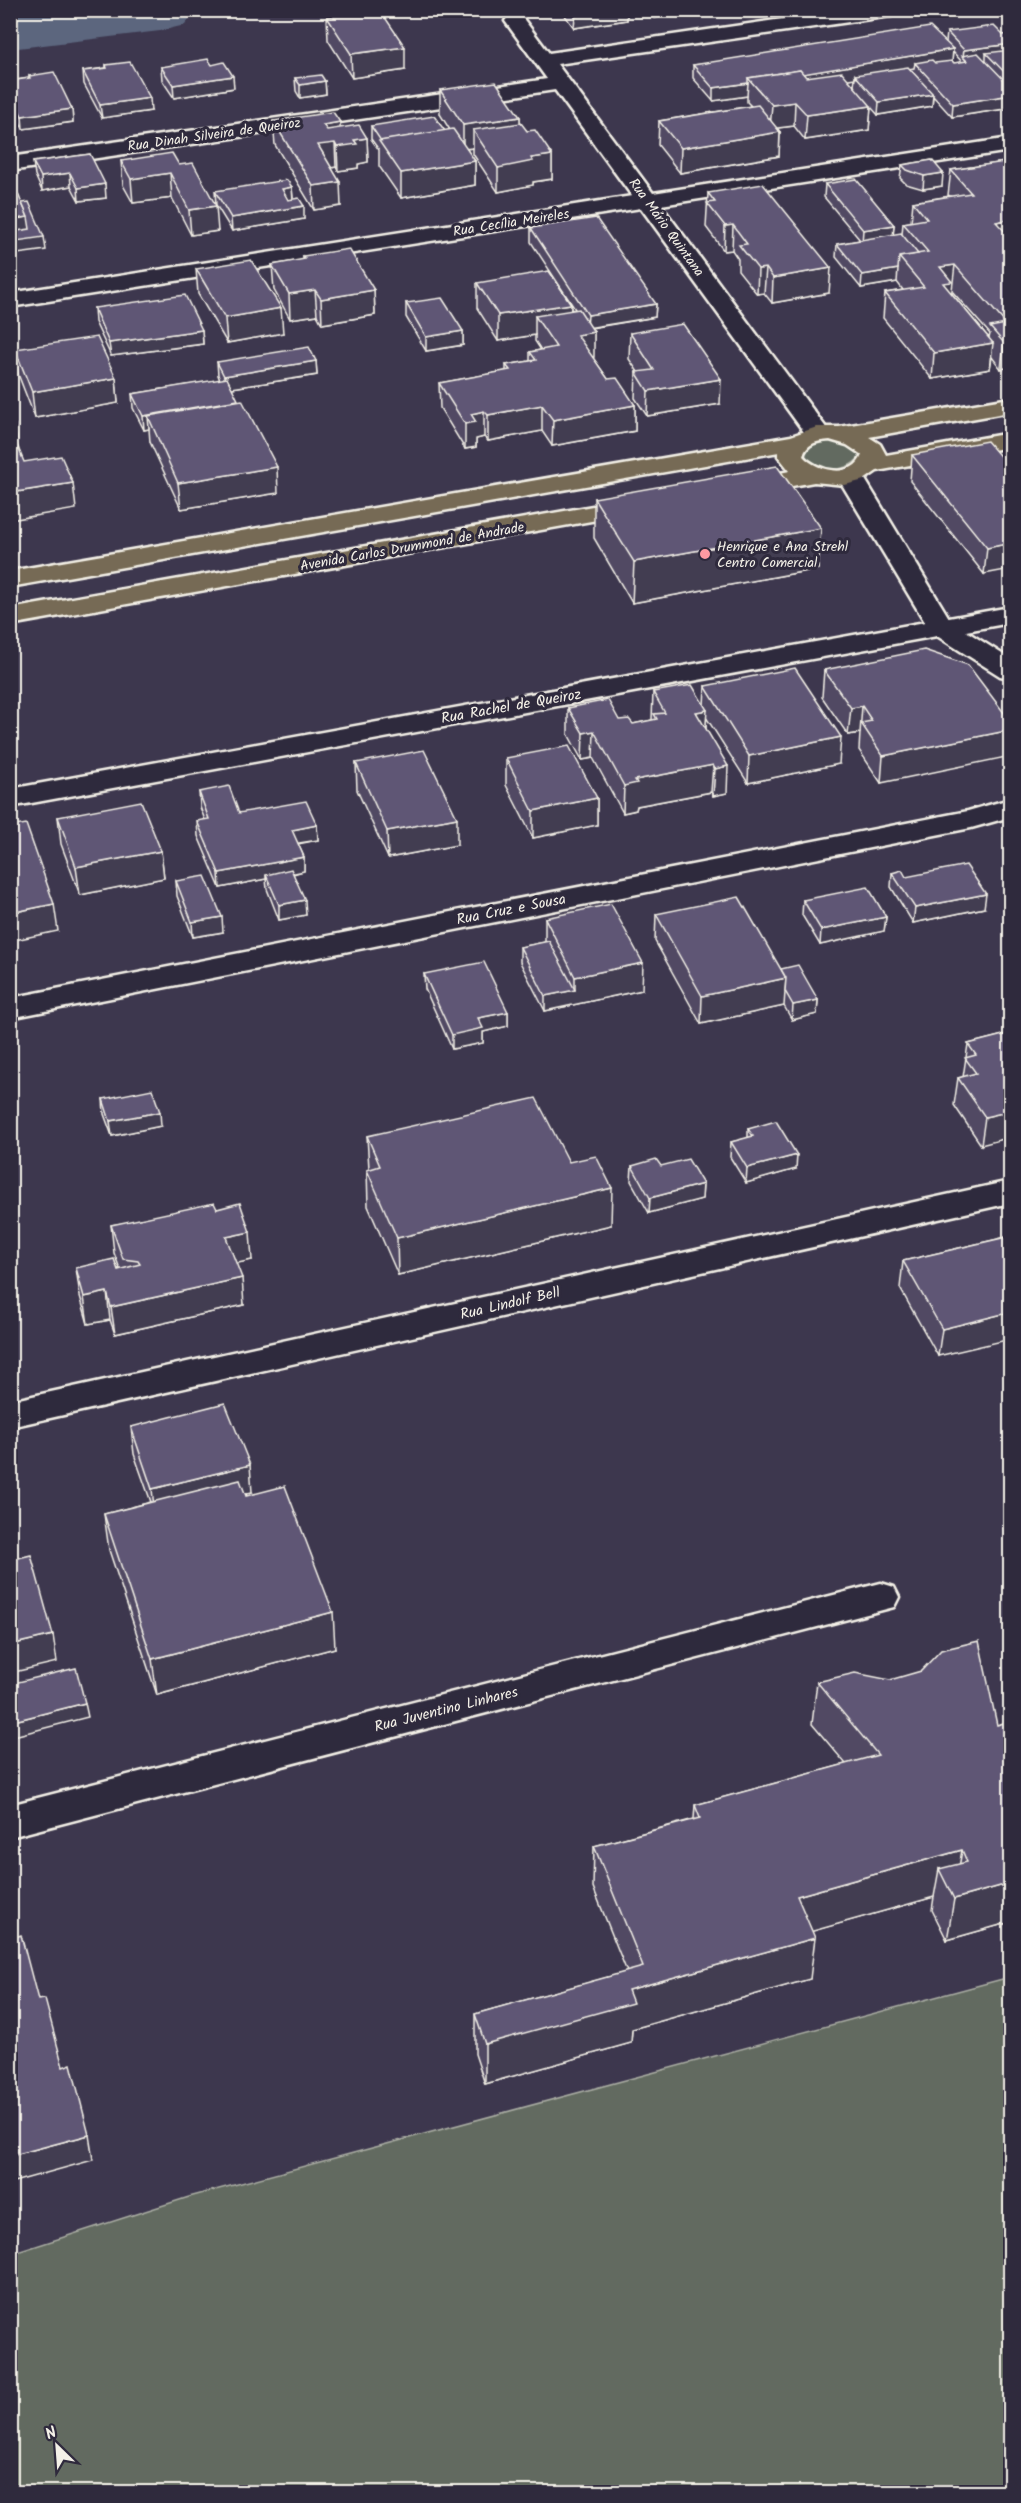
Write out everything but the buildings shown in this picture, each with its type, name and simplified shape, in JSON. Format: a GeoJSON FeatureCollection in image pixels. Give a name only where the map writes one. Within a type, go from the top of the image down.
{"type":"FeatureCollection","features":[{"type":"Feature","properties":{"kind":"main road"},"geometry":{"type":"LineString","coordinates":[[10,579],[1011,405]]}},
{"type":"Feature","properties":{"kind":"main road"},"geometry":{"type":"LineString","coordinates":[[860,470],[873,458],[872,450],[860,440],[818,437],[790,456],[794,463],[813,474],[825,477],[1011,440]]}},
{"type":"Feature","properties":{"kind":"main road"},"geometry":{"type":"LineString","coordinates":[[721,491],[813,474]]}},
{"type":"Feature","properties":{"kind":"main road","name":"Avenida Carlos Drummond de Andrade"},"geometry":{"type":"LineString","coordinates":[[10,616],[663,501]]}},
{"type":"Feature","properties":{"kind":"street"},"geometry":{"type":"LineString","coordinates":[[544,60],[891,10]]}},
{"type":"Feature","properties":{"kind":"street","name":"Rua Mário Quintana"},"geometry":{"type":"LineString","coordinates":[[515,21],[818,437]]}},
{"type":"Feature","properties":{"kind":"street","name":"Rua Dinah Silveira de Queiroz"},"geometry":{"type":"LineString","coordinates":[[10,164],[560,83]]}},
{"type":"Feature","properties":{"kind":"street","name":"Rua Cecília Meireles"},"geometry":{"type":"LineString","coordinates":[[10,300],[1011,144]]}},
{"type":"Feature","properties":{"kind":"street"},"geometry":{"type":"LineString","coordinates":[[860,470],[942,628],[1011,670]]}},
{"type":"Feature","properties":{"kind":"street","name":"Rua Rachel de Queiroz"},"geometry":{"type":"LineString","coordinates":[[10,798],[1011,615]]}},
{"type":"Feature","properties":{"kind":"street","name":"Rua Cruz e Sousa"},"geometry":{"type":"LineString","coordinates":[[10,1008],[959,821],[1011,808]]}},
{"type":"Feature","properties":{"kind":"street","name":"Rua Lindolf Bell"},"geometry":{"type":"LineString","coordinates":[[10,1414],[1011,1192]]}},
{"type":"Feature","properties":{"kind":"street","name":"Rua Juventino Linhares"},"geometry":{"type":"LineString","coordinates":[[10,1821],[881,1597]]}},
{"type":"Feature","properties":{"kind":"shaded area"},"geometry":{"type":"Polygon","coordinates":[[[831,441],[846,443],[858,452],[859,457],[847,467],[829,470],[813,465],[807,460],[805,452],[815,443],[831,441]]]}},
{"type":"Feature","properties":{"kind":"shaded area"},"geometry":{"type":"Polygon","coordinates":[[[1010,1977],[1010,2492],[11,2492],[11,2254],[189,2197],[1010,1977]]]}},
{"type":"Feature","properties":{"kind":"waterway"},"geometry":{"type":"LineString","coordinates":[[10,27],[160,10]]}},
{"type":"Feature","properties":{"kind":"place","name":"Henrique e Ana Strehl Centro Comercial"},"geometry":{"type":"Point","coordinates":[705,554]}}]}
